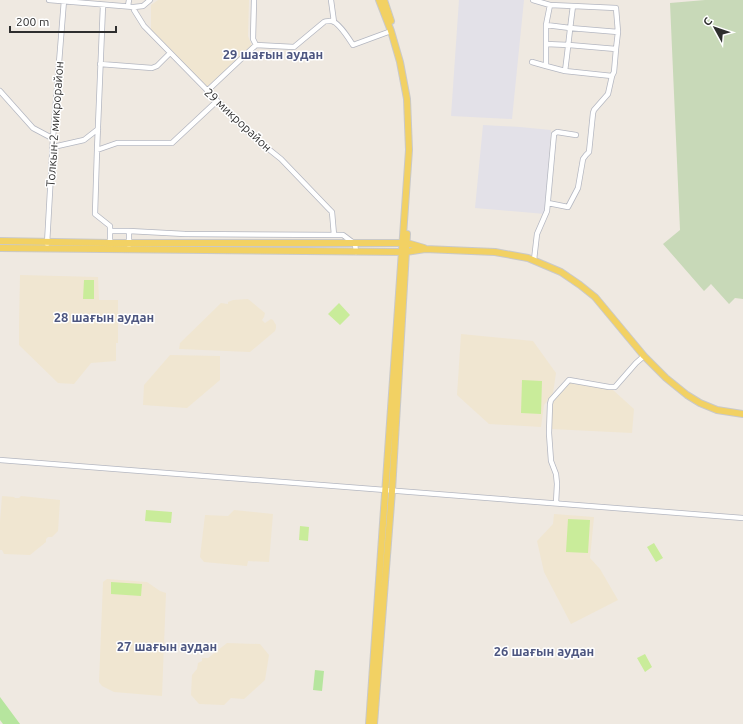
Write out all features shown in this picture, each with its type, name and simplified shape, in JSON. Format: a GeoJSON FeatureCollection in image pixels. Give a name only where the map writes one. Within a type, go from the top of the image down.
{"type":"FeatureCollection","features":[{"type":"Feature","properties":{"kind":"main road"},"geometry":{"type":"LineString","coordinates":[[379,0],[392,30]]}},
{"type":"Feature","properties":{"kind":"main road"},"geometry":{"type":"LineString","coordinates":[[369,724],[410,164],[407,99],[387,6],[384,0]]}},
{"type":"Feature","properties":{"kind":"main road"},"geometry":{"type":"LineString","coordinates":[[0,241],[47,245],[356,252],[404,252],[425,249],[495,252],[534,260],[561,272],[595,297],[644,356],[666,378],[687,395],[700,403],[717,410],[743,414]]}},
{"type":"Feature","properties":{"kind":"main road"},"geometry":{"type":"LineString","coordinates":[[0,248],[110,243],[129,246],[405,243],[425,249]]}},
{"type":"Feature","properties":{"kind":"main road"},"geometry":{"type":"LineString","coordinates":[[374,724],[392,491],[404,298],[404,252]]}},
{"type":"Feature","properties":{"kind":"street"},"geometry":{"type":"LineString","coordinates":[[50,0],[134,7],[143,6],[150,0]]}},
{"type":"Feature","properties":{"kind":"street"},"geometry":{"type":"LineString","coordinates":[[128,6],[129,0]]}},
{"type":"Feature","properties":{"kind":"street"},"geometry":{"type":"LineString","coordinates":[[254,0],[253,38],[256,45]]}},
{"type":"Feature","properties":{"kind":"street"},"geometry":{"type":"LineString","coordinates":[[331,0],[334,22]]}},
{"type":"Feature","properties":{"kind":"street"},"geometry":{"type":"LineString","coordinates":[[533,0],[550,5],[616,8],[618,32],[614,72],[607,96],[593,113],[589,152],[583,159],[578,188],[568,207],[548,203]]}},
{"type":"Feature","properties":{"kind":"street","name":"Толкын-2 микрорайон"},"geometry":{"type":"LineString","coordinates":[[47,245],[53,138],[64,1]]}},
{"type":"Feature","properties":{"kind":"street"},"geometry":{"type":"LineString","coordinates":[[102,5],[95,214],[110,226],[110,243]]}},
{"type":"Feature","properties":{"kind":"street"},"geometry":{"type":"LineString","coordinates":[[546,66],[546,25],[550,5]]}},
{"type":"Feature","properties":{"kind":"street"},"geometry":{"type":"LineString","coordinates":[[565,71],[573,6]]}},
{"type":"Feature","properties":{"kind":"street","name":"29 микрорайон"},"geometry":{"type":"LineString","coordinates":[[134,7],[134,10],[144,26],[170,53],[251,136],[281,159],[329,208],[332,212],[334,235]]}},
{"type":"Feature","properties":{"kind":"street"},"geometry":{"type":"LineString","coordinates":[[207,91],[256,45],[294,47],[324,22],[330,20],[338,25],[353,45],[392,30]]}},
{"type":"Feature","properties":{"kind":"street"},"geometry":{"type":"LineString","coordinates":[[546,25],[618,32]]}},
{"type":"Feature","properties":{"kind":"street"},"geometry":{"type":"LineString","coordinates":[[546,44],[616,49]]}},
{"type":"Feature","properties":{"kind":"street"},"geometry":{"type":"LineString","coordinates":[[100,64],[152,68],[157,66],[170,53]]}},
{"type":"Feature","properties":{"kind":"street"},"geometry":{"type":"LineString","coordinates":[[532,62],[565,71],[612,76]]}},
{"type":"Feature","properties":{"kind":"street"},"geometry":{"type":"LineString","coordinates":[[0,91],[33,128],[53,138]]}},
{"type":"Feature","properties":{"kind":"street"},"geometry":{"type":"LineString","coordinates":[[97,150],[117,143],[172,143],[217,101]]}},
{"type":"Feature","properties":{"kind":"street"},"geometry":{"type":"LineString","coordinates":[[53,147],[84,140],[98,129]]}},
{"type":"Feature","properties":{"kind":"street"},"geometry":{"type":"LineString","coordinates":[[534,260],[537,234],[547,211],[554,134],[557,132],[576,135]]}},
{"type":"Feature","properties":{"kind":"street"},"geometry":{"type":"LineString","coordinates":[[110,231],[185,234],[343,235],[355,244],[356,252]]}},
{"type":"Feature","properties":{"kind":"street"},"geometry":{"type":"LineString","coordinates":[[129,231],[129,246]]}},
{"type":"Feature","properties":{"kind":"street"},"geometry":{"type":"LineString","coordinates":[[556,503],[557,484],[552,461],[549,432],[551,400],[569,380],[615,387],[644,356]]}},
{"type":"Feature","properties":{"kind":"street"},"geometry":{"type":"LineString","coordinates":[[0,460],[743,518]]}},
{"type":"Feature","properties":{"kind":"shaded area"},"geometry":{"type":"Polygon","coordinates":[[[158,0],[249,0],[248,36],[252,46],[206,88],[151,31],[151,5],[158,0]]]}},
{"type":"Feature","properties":{"kind":"shaded area"},"geometry":{"type":"Polygon","coordinates":[[[459,0],[524,0],[512,119],[451,116],[459,0]]]}},
{"type":"Feature","properties":{"kind":"shaded area"},"geometry":{"type":"Polygon","coordinates":[[[483,125],[551,130],[545,214],[475,208],[483,125]]]}},
{"type":"Feature","properties":{"kind":"shaded area"},"geometry":{"type":"Polygon","coordinates":[[[20,275],[98,277],[99,300],[118,300],[118,343],[116,343],[116,361],[91,363],[74,384],[58,383],[19,345],[20,275]]]}},
{"type":"Feature","properties":{"kind":"shaded area"},"geometry":{"type":"Polygon","coordinates":[[[248,299],[265,313],[262,320],[265,323],[271,319],[276,325],[275,331],[250,352],[179,349],[180,343],[221,303],[228,304],[228,302],[233,300],[248,299]]]}},
{"type":"Feature","properties":{"kind":"shaded area"},"geometry":{"type":"Polygon","coordinates":[[[461,334],[533,341],[556,373],[553,393],[544,405],[541,427],[489,424],[457,395],[461,334]]]}},
{"type":"Feature","properties":{"kind":"shaded area"},"geometry":{"type":"Polygon","coordinates":[[[170,355],[220,356],[220,380],[187,408],[143,405],[144,385],[170,355]]]}},
{"type":"Feature","properties":{"kind":"shaded area"},"geometry":{"type":"Polygon","coordinates":[[[571,382],[613,390],[634,409],[632,433],[551,429],[551,404],[571,382]]]}},
{"type":"Feature","properties":{"kind":"shaded area"},"geometry":{"type":"Polygon","coordinates":[[[2,496],[19,498],[21,496],[60,500],[58,531],[52,537],[48,537],[46,542],[30,555],[4,554],[2,550],[0,550],[2,496]]]}},
{"type":"Feature","properties":{"kind":"shaded area"},"geometry":{"type":"Polygon","coordinates":[[[234,510],[273,514],[269,562],[248,561],[247,566],[204,562],[200,557],[205,515],[228,516],[234,510]]]}},
{"type":"Feature","properties":{"kind":"shaded area"},"geometry":{"type":"Polygon","coordinates":[[[554,514],[594,517],[590,558],[600,569],[618,600],[571,624],[544,572],[537,541],[553,524],[554,514]]]}},
{"type":"Feature","properties":{"kind":"shaded area"},"geometry":{"type":"Polygon","coordinates":[[[107,579],[147,582],[160,591],[166,593],[162,696],[114,692],[102,686],[99,682],[103,582],[107,579]]]}},
{"type":"Feature","properties":{"kind":"shaded area"},"geometry":{"type":"Polygon","coordinates":[[[227,643],[260,644],[269,655],[265,680],[244,699],[231,698],[224,705],[199,704],[191,695],[192,675],[197,669],[198,663],[202,661],[202,658],[208,658],[227,643]]]}},
{"type":"Feature","properties":{"kind":"green space"},"geometry":{"type":"Polygon","coordinates":[[[705,0],[743,0],[743,299],[735,298],[729,304],[711,284],[704,291],[663,244],[680,230],[670,3],[705,0]]]}},
{"type":"Feature","properties":{"kind":"green space"},"geometry":{"type":"Polygon","coordinates":[[[84,280],[94,280],[94,299],[83,299],[84,280]]]}},
{"type":"Feature","properties":{"kind":"green space"},"geometry":{"type":"Polygon","coordinates":[[[339,303],[350,315],[340,325],[328,314],[339,303]]]}},
{"type":"Feature","properties":{"kind":"green space"},"geometry":{"type":"Polygon","coordinates":[[[522,380],[542,381],[541,414],[521,413],[522,380]]]}},
{"type":"Feature","properties":{"kind":"green space"},"geometry":{"type":"Polygon","coordinates":[[[146,510],[172,512],[171,523],[145,521],[146,510]]]}},
{"type":"Feature","properties":{"kind":"green space"},"geometry":{"type":"Polygon","coordinates":[[[568,519],[590,520],[588,553],[566,552],[568,519]]]}},
{"type":"Feature","properties":{"kind":"green space"},"geometry":{"type":"Polygon","coordinates":[[[300,526],[309,527],[308,541],[299,540],[300,526]]]}},
{"type":"Feature","properties":{"kind":"green space"},"geometry":{"type":"Polygon","coordinates":[[[654,543],[663,558],[656,562],[647,547],[654,543]]]}},
{"type":"Feature","properties":{"kind":"green space"},"geometry":{"type":"Polygon","coordinates":[[[111,582],[142,584],[141,596],[111,594],[111,582]]]}},
{"type":"Feature","properties":{"kind":"green space"},"geometry":{"type":"Polygon","coordinates":[[[645,654],[652,667],[645,672],[637,658],[645,654]]]}},
{"type":"Feature","properties":{"kind":"green space"},"geometry":{"type":"Polygon","coordinates":[[[315,670],[324,671],[322,691],[313,690],[315,670]]]}},
{"type":"Feature","properties":{"kind":"green space"},"geometry":{"type":"Polygon","coordinates":[[[0,697],[20,724],[3,724],[0,720],[0,697]]]}},
{"type":"Feature","properties":{"kind":"district","name":"29 шағын аудан"},"geometry":{"type":"Point","coordinates":[273,54]}},
{"type":"Feature","properties":{"kind":"district","name":"28 шағын аудан"},"geometry":{"type":"Point","coordinates":[104,317]}},
{"type":"Feature","properties":{"kind":"district","name":"27 шағын аудан"},"geometry":{"type":"Point","coordinates":[167,646]}},
{"type":"Feature","properties":{"kind":"district","name":"26 шағын аудан"},"geometry":{"type":"Point","coordinates":[544,651]}}]}
